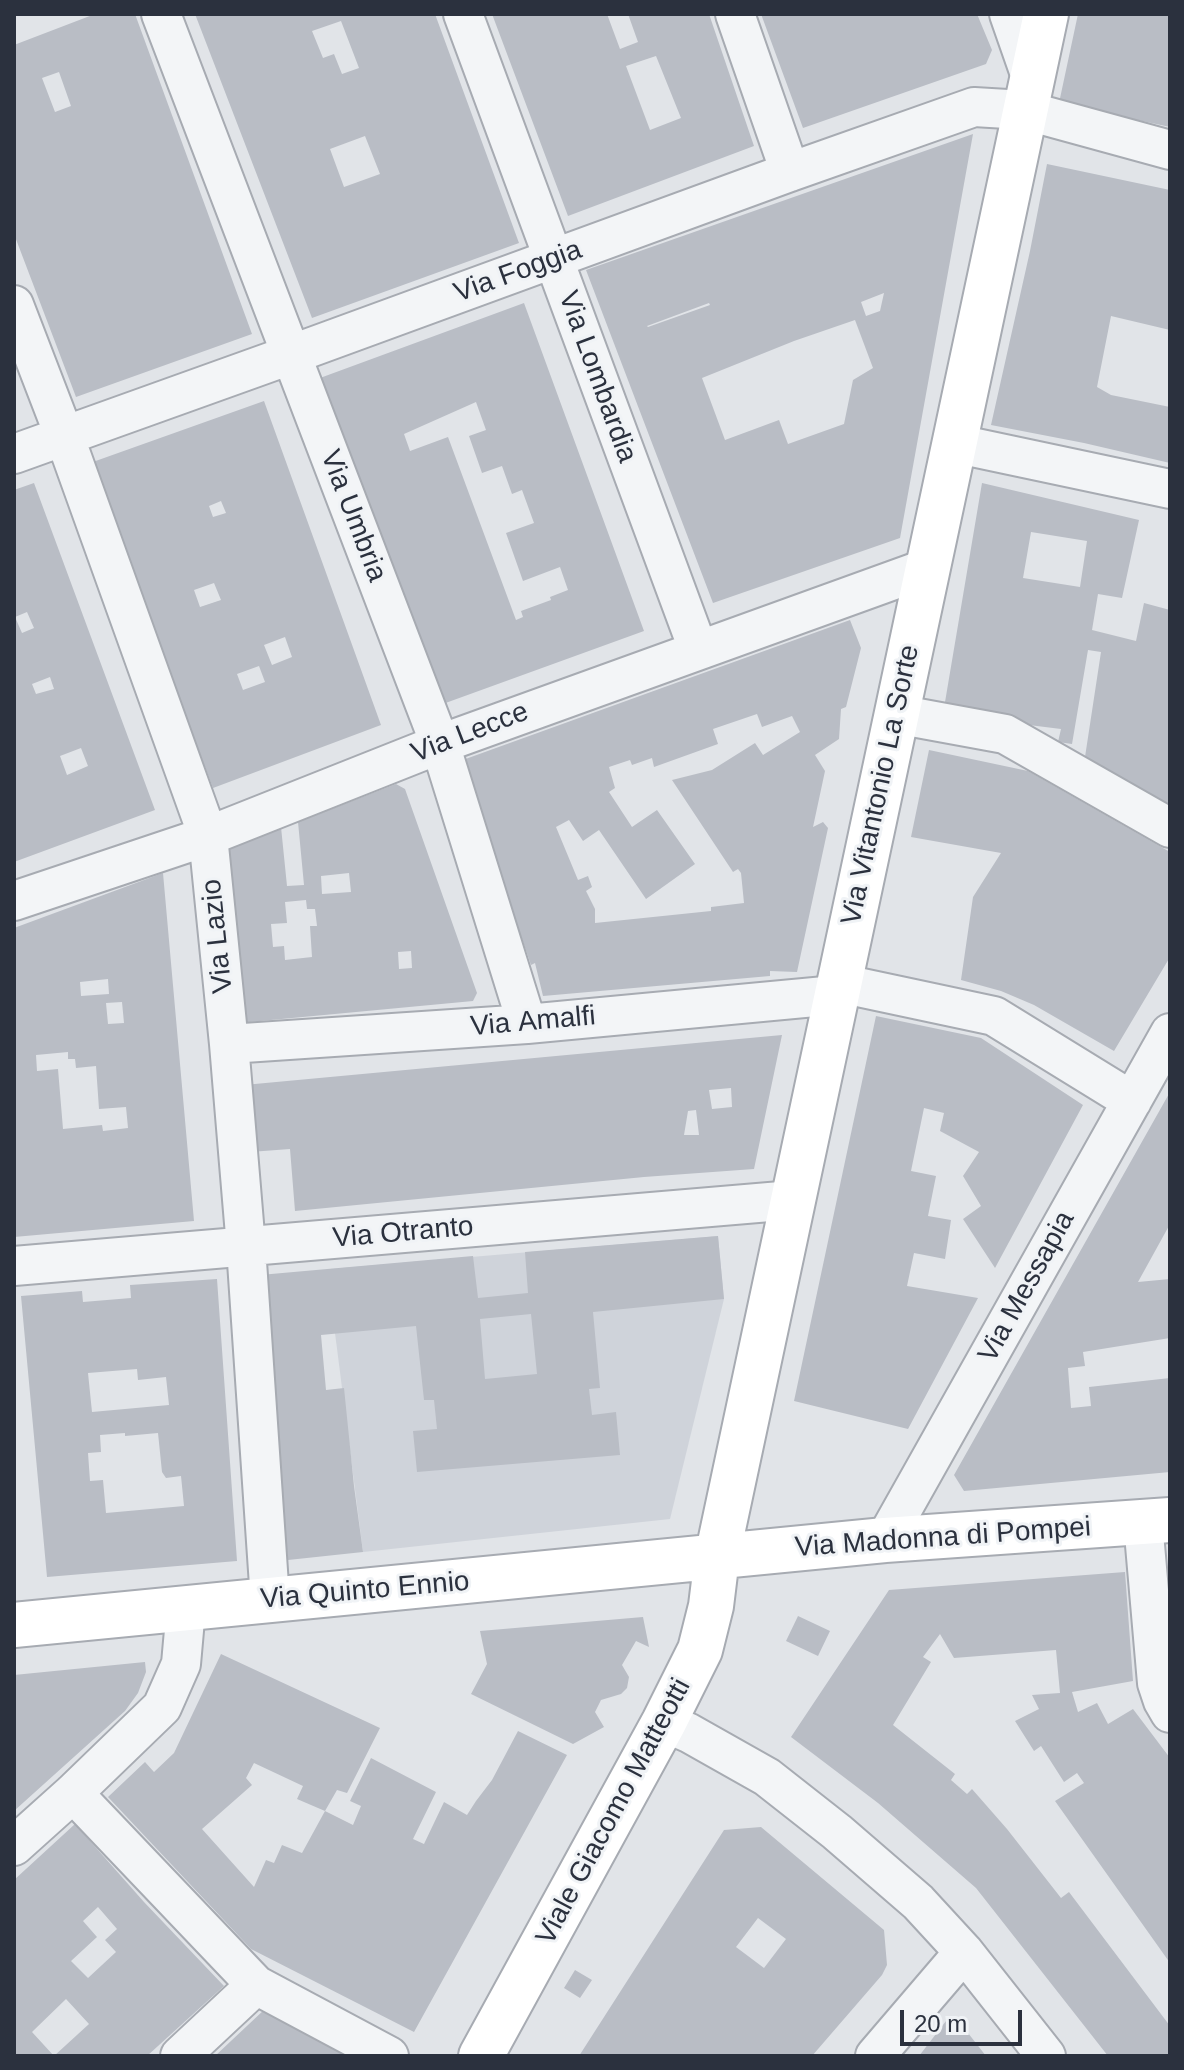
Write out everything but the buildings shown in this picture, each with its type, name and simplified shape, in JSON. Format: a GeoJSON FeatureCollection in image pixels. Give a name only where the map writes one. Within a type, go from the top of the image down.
{"type":"FeatureCollection","features":[{"type":"Feature","properties":{"kind":"street","name":"Via Umbria"},"geometry":{"type":"LineString","coordinates":[[161,14],[440,744],[527,1024]]}},
{"type":"Feature","properties":{"kind":"street","name":"Via Lombardia"},"geometry":{"type":"LineString","coordinates":[[463,14],[698,649]]}},
{"type":"Feature","properties":{"kind":"street"},"geometry":{"type":"LineString","coordinates":[[735,14],[790,172]]}},
{"type":"Feature","properties":{"kind":"street"},"geometry":{"type":"LineString","coordinates":[[1009,14],[1028,94]]}},
{"type":"Feature","properties":{"kind":"street","name":"Via Vitantonio La Sorte"},"geometry":{"type":"LineString","coordinates":[[717,1557],[1046,14]]}},
{"type":"Feature","properties":{"kind":"street","name":"Via Foggia"},"geometry":{"type":"LineString","coordinates":[[14,454],[974,107],[1028,94],[1170,150]]}},
{"type":"Feature","properties":{"kind":"street","name":"Via Lazio"},"geometry":{"type":"LineString","coordinates":[[14,305],[208,836],[246,1247],[270,1600]]}},
{"type":"Feature","properties":{"kind":"street"},"geometry":{"type":"LineString","coordinates":[[953,443],[1170,489]]}},
{"type":"Feature","properties":{"kind":"street","name":"Via Lecce"},"geometry":{"type":"LineString","coordinates":[[14,901],[208,836],[440,744],[927,568]]}},
{"type":"Feature","properties":{"kind":"street"},"geometry":{"type":"LineString","coordinates":[[896,714],[1005,734],[1170,828]]}},
{"type":"Feature","properties":{"kind":"street","name":"Via Amalfi"},"geometry":{"type":"LineString","coordinates":[[229,1044],[527,1024],[838,989],[994,1016],[1132,1101]]}},
{"type":"Feature","properties":{"kind":"street","name":"Via Messapia"},"geometry":{"type":"LineString","coordinates":[[885,1540],[1170,1033]]}},
{"type":"Feature","properties":{"kind":"street","name":"Via Otranto"},"geometry":{"type":"LineString","coordinates":[[14,1266],[793,1200]]}},
{"type":"Feature","properties":{"kind":"street"},"geometry":{"type":"LineString","coordinates":[[1156,1521],[1157,1683],[1170,1713]]}},
{"type":"Feature","properties":{"kind":"street","name":"Via Madonna di Pompei"},"geometry":{"type":"LineString","coordinates":[[717,1557],[885,1540],[1156,1521]]}},
{"type":"Feature","properties":{"kind":"street","name":"Via Quinto Ennio"},"geometry":{"type":"LineString","coordinates":[[14,1625],[717,1557]]}},
{"type":"Feature","properties":{"kind":"street","name":"Viale Giacomo Matteotti"},"geometry":{"type":"LineString","coordinates":[[481,2056],[664,1722],[700,1650],[711,1606],[717,1557]]}},
{"type":"Feature","properties":{"kind":"street"},"geometry":{"type":"LineString","coordinates":[[14,1846],[162,1707],[181,1664],[186,1608]]}},
{"type":"Feature","properties":{"kind":"street"},"geometry":{"type":"LineString","coordinates":[[664,1722],[767,1777],[918,1902],[964,1952],[1046,2056]]}},
{"type":"Feature","properties":{"kind":"street"},"geometry":{"type":"LineString","coordinates":[[73,1793],[256,1985],[389,2056]]}},
{"type":"Feature","properties":{"kind":"street"},"geometry":{"type":"LineString","coordinates":[[875,2056],[964,1952]]}},
{"type":"Feature","properties":{"kind":"street"},"geometry":{"type":"LineString","coordinates":[[180,2056],[256,1985]]}},
{"type":"Feature","properties":{"kind":"shaded area"},"geometry":{"type":"Polygon","coordinates":[[[718,1236],[724,1299],[670,1519],[363,1552],[335,1333],[330,1269],[718,1236]]]}}]}
